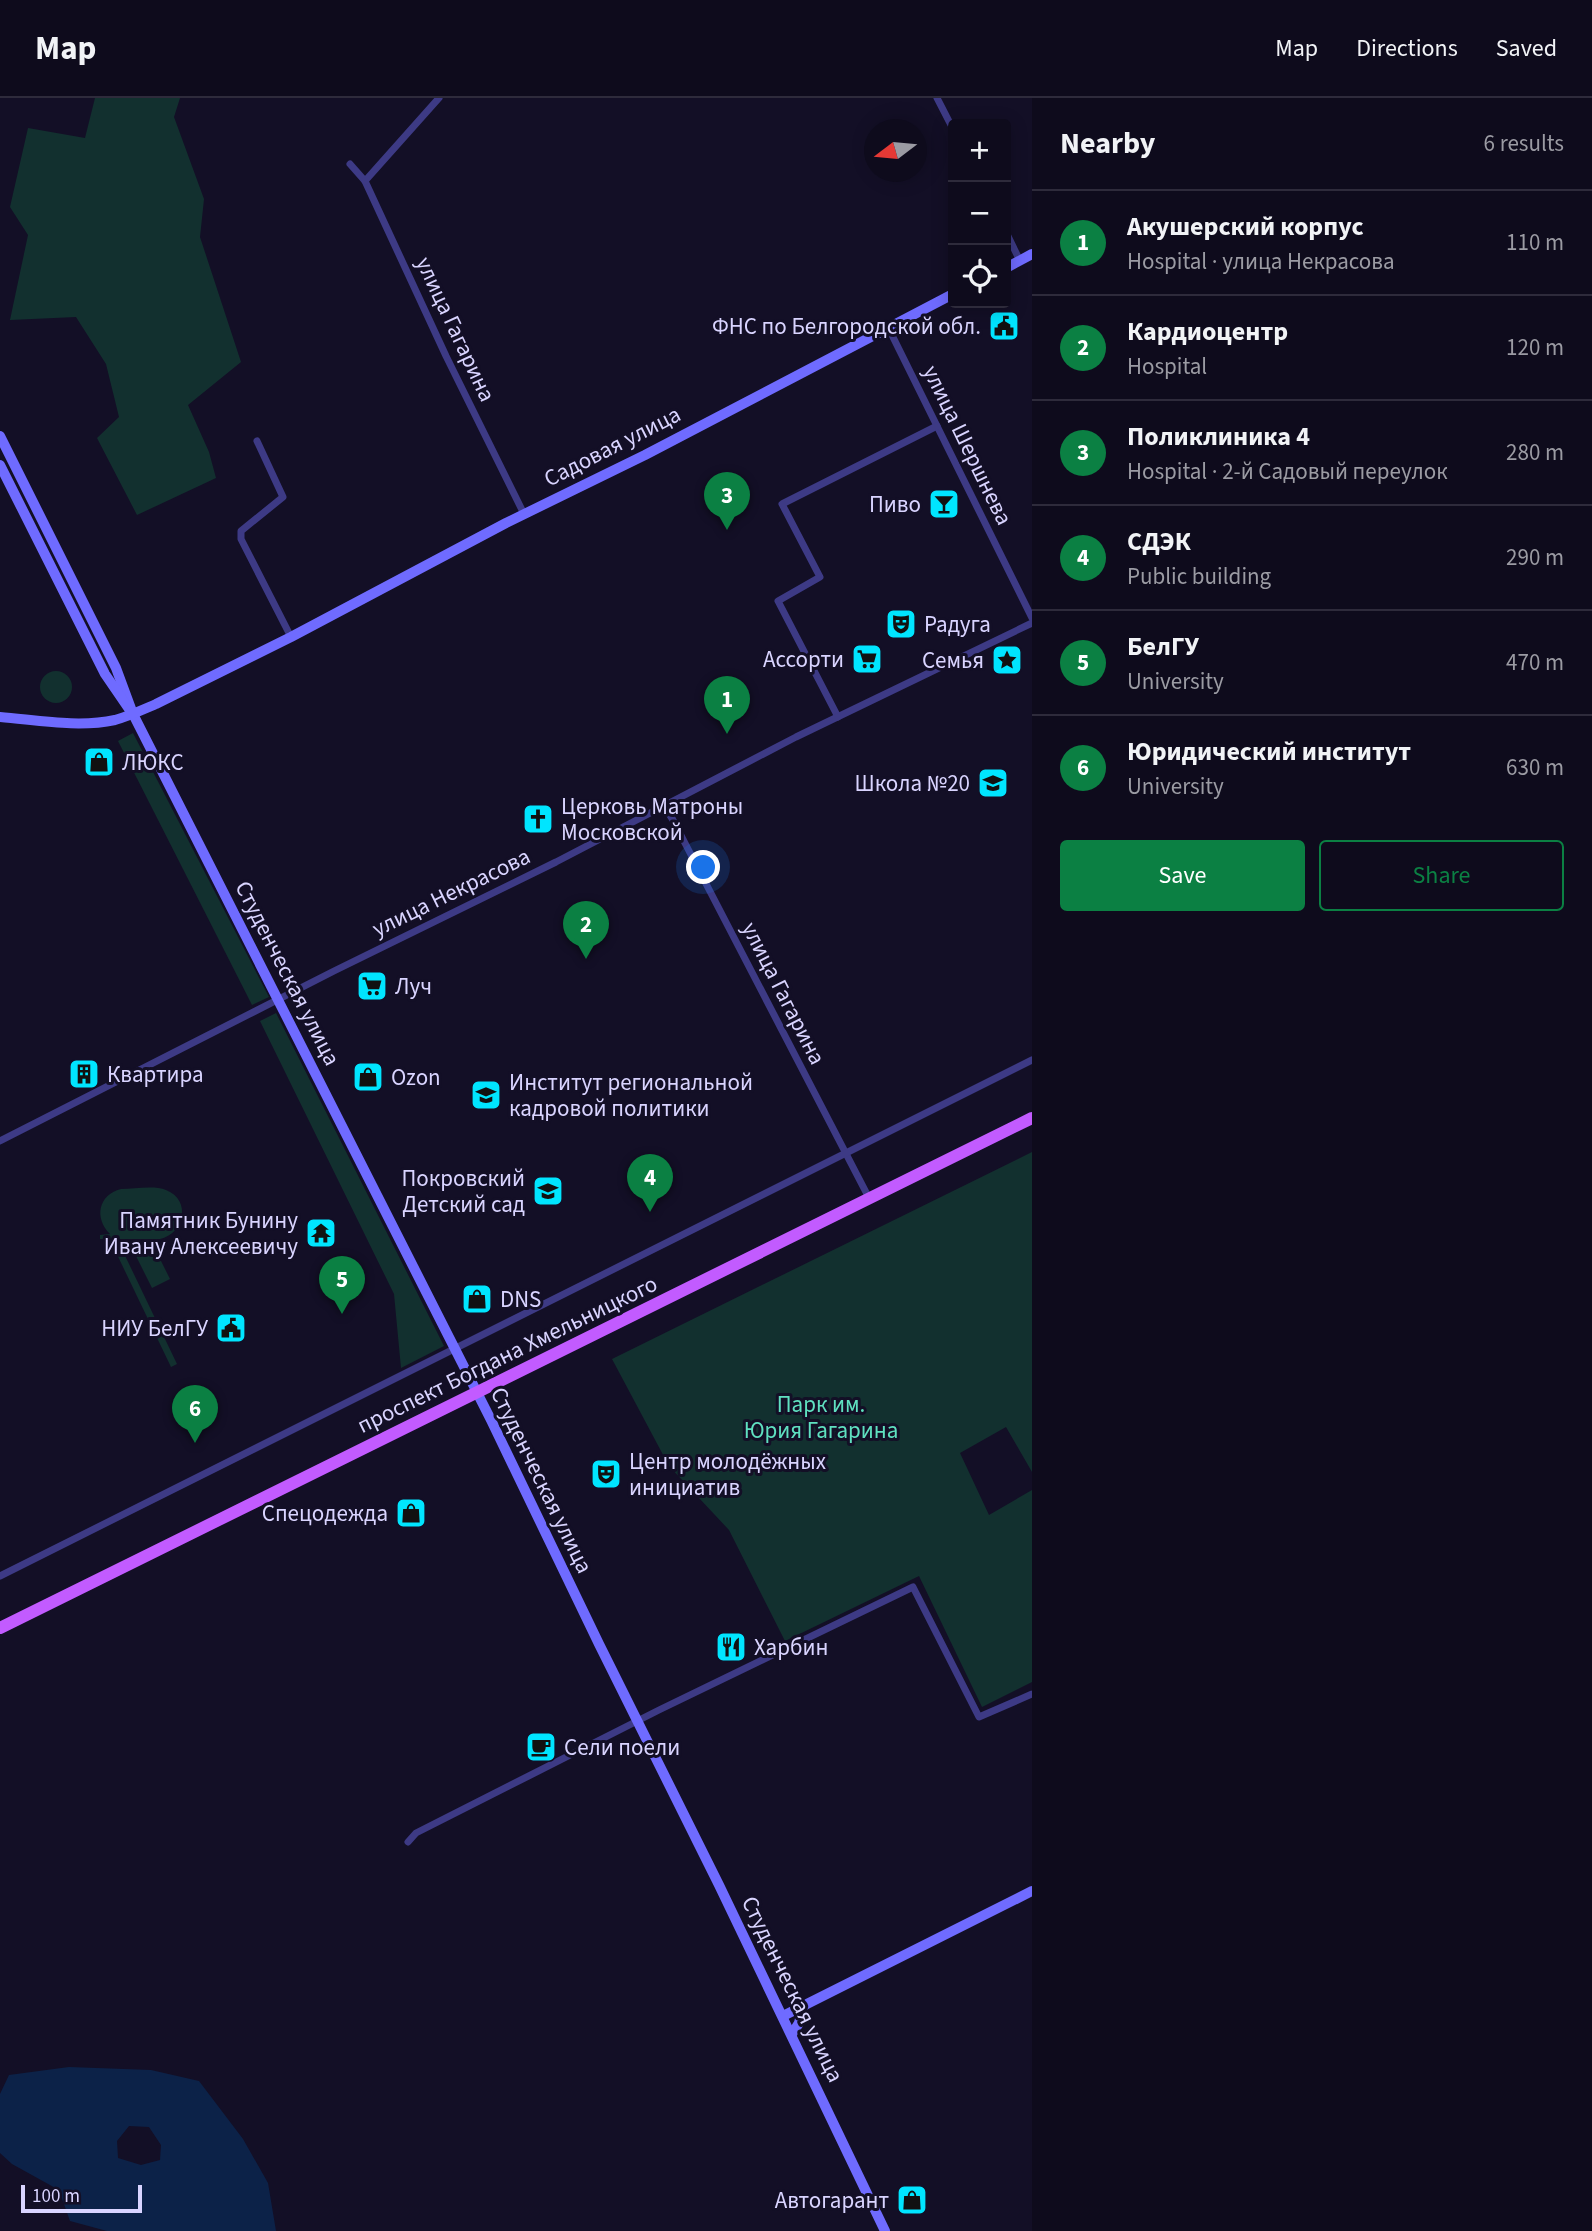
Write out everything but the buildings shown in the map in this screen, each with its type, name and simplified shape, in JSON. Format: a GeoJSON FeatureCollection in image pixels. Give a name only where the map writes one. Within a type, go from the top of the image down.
{"type":"FeatureCollection","features":[{"type":"Feature","properties":{"kind":"main road"},"geometry":{"type":"LineString","coordinates":[[1011,266],[1032,254]]}},
{"type":"Feature","properties":{"kind":"main road","name":"Садовая улица"},"geometry":{"type":"LineString","coordinates":[[0,717],[83,723],[114,720],[133,714],[291,637],[948,296]]}},
{"type":"Feature","properties":{"kind":"main road","name":"Студенческая улица"},"geometry":{"type":"LineString","coordinates":[[0,436],[116,668],[133,714],[476,1392],[792,2034],[885,2231]]}},
{"type":"Feature","properties":{"kind":"main road","name":"Студенческая улица"},"geometry":{"type":"LineString","coordinates":[[0,465],[104,674],[117,696],[133,714]]}},
{"type":"Feature","properties":{"kind":"main road","name":"проспект Богдана Хмельницкого"},"geometry":{"type":"LineString","coordinates":[[0,1629],[1032,1118]]}},
{"type":"Feature","properties":{"kind":"main road"},"geometry":{"type":"LineString","coordinates":[[783,2016],[1032,1891]]}},
{"type":"Feature","properties":{"kind":"main road"},"geometry":{"type":"LineString","coordinates":[[792,2034],[799,2022],[803,2006]]}},
{"type":"Feature","properties":{"kind":"street"},"geometry":{"type":"LineString","coordinates":[[365,181],[439,98]]}},
{"type":"Feature","properties":{"kind":"street"},"geometry":{"type":"LineString","coordinates":[[937,98],[948,119]]}},
{"type":"Feature","properties":{"kind":"street","name":"улица Гагарина"},"geometry":{"type":"LineString","coordinates":[[350,164],[365,181],[446,356],[524,514]]}},
{"type":"Feature","properties":{"kind":"street"},"geometry":{"type":"LineString","coordinates":[[1011,242],[1020,261]]}},
{"type":"Feature","properties":{"kind":"street","name":"улица Шершнева"},"geometry":{"type":"LineString","coordinates":[[888,326],[1032,621]]}},
{"type":"Feature","properties":{"kind":"street"},"geometry":{"type":"LineString","coordinates":[[838,716],[778,601],[820,577],[782,504],[937,426]]}},
{"type":"Feature","properties":{"kind":"street"},"geometry":{"type":"LineString","coordinates":[[257,441],[284,497],[241,531],[241,539],[291,637]]}},
{"type":"Feature","properties":{"kind":"street","name":"улица Некрасова"},"geometry":{"type":"LineString","coordinates":[[0,1141],[838,716],[1032,621]]}},
{"type":"Feature","properties":{"kind":"street","name":"улица Гагарина"},"geometry":{"type":"LineString","coordinates":[[664,806],[869,1198]]}},
{"type":"Feature","properties":{"kind":"street"},"geometry":{"type":"LineString","coordinates":[[0,1576],[1032,1060]]}},
{"type":"Feature","properties":{"kind":"street"},"geometry":{"type":"LineString","coordinates":[[408,1842],[412,1835],[637,1721],[913,1587],[979,1717],[1032,1693]]}},
{"type":"Feature","properties":{"kind":"green space"},"geometry":{"type":"Polygon","coordinates":[[[95,98],[180,98],[174,117],[204,199],[200,237],[241,362],[188,405],[209,452],[216,478],[137,515],[97,438],[119,417],[106,364],[76,317],[10,320],[28,235],[10,207],[28,128],[85,138],[95,98]]]}},
{"type":"Feature","properties":{"kind":"green space"},"geometry":{"type":"Polygon","coordinates":[[[56,671],[67,676],[72,687],[67,698],[56,703],[45,698],[40,687],[45,676],[56,671]]]}},
{"type":"Feature","properties":{"kind":"green space"},"geometry":{"type":"Polygon","coordinates":[[[133,733],[269,997],[252,1005],[118,741],[133,733]]]}},
{"type":"Feature","properties":{"kind":"green space"},"geometry":{"type":"Polygon","coordinates":[[[276,1013],[444,1346],[401,1368],[394,1294],[260,1021],[276,1013]]]}},
{"type":"Feature","properties":{"kind":"green space","name":"Парк им. Юрия Гагарина"},"geometry":{"type":"Polygon","coordinates":[[[1032,1152],[1032,1472],[1006,1427],[960,1453],[989,1515],[1032,1490],[1032,1682],[982,1707],[919,1576],[785,1641],[729,1530],[669,1466],[612,1359],[1032,1152]]]}},
{"type":"Feature","properties":{"kind":"green space"},"geometry":{"type":"Polygon","coordinates":[[[156,1188],[174,1195],[182,1209],[182,1216],[175,1231],[160,1239],[100,1239],[100,1235],[110,1234],[100,1214],[103,1202],[107,1196],[121,1189],[156,1188]]]}},
{"type":"Feature","properties":{"kind":"green space"},"geometry":{"type":"Polygon","coordinates":[[[118,1241],[177,1364],[171,1367],[112,1244],[118,1241]]]}},
{"type":"Feature","properties":{"kind":"green space"},"geometry":{"type":"Polygon","coordinates":[[[154,1247],[170,1279],[152,1288],[136,1256],[154,1247]]]}},
{"type":"Feature","properties":{"kind":"water"},"geometry":{"type":"Polygon","coordinates":[[[69,2067],[151,2070],[199,2081],[243,2139],[268,2183],[276,2231],[107,2231],[70,2221],[59,2190],[12,2164],[0,2153],[0,2094],[9,2075],[69,2067]],[[129,2126],[117,2141],[118,2158],[141,2165],[160,2160],[161,2145],[149,2127],[129,2126]]]}},
{"type":"Feature","properties":{"kind":"place","name":"ФНС по Белгородской обл."},"geometry":{"type":"Point","coordinates":[1004,326]}},
{"type":"Feature","properties":{"kind":"place","name":"Пиво"},"geometry":{"type":"Point","coordinates":[944,504]}},
{"type":"Feature","properties":{"kind":"place","name":"Поликлиника 4"},"geometry":{"type":"Point","coordinates":[727,530]}},
{"type":"Feature","properties":{"kind":"place","name":"Радуга"},"geometry":{"type":"Point","coordinates":[901,624]}},
{"type":"Feature","properties":{"kind":"place","name":"Ассорти"},"geometry":{"type":"Point","coordinates":[867,659]}},
{"type":"Feature","properties":{"kind":"place","name":"Семья"},"geometry":{"type":"Point","coordinates":[1007,660]}},
{"type":"Feature","properties":{"kind":"place","name":"Акушерский корпус"},"geometry":{"type":"Point","coordinates":[727,734]}},
{"type":"Feature","properties":{"kind":"place","name":"ЛЮКС"},"geometry":{"type":"Point","coordinates":[99,762]}},
{"type":"Feature","properties":{"kind":"place","name":"Школа №20"},"geometry":{"type":"Point","coordinates":[993,783]}},
{"type":"Feature","properties":{"kind":"place","name":"Церковь Матроны Московской"},"geometry":{"type":"Point","coordinates":[538,819]}},
{"type":"Feature","properties":{"kind":"place","name":"Кардиоцентр"},"geometry":{"type":"Point","coordinates":[586,959]}},
{"type":"Feature","properties":{"kind":"place","name":"Луч"},"geometry":{"type":"Point","coordinates":[372,986]}},
{"type":"Feature","properties":{"kind":"place","name":"Квартира"},"geometry":{"type":"Point","coordinates":[84,1074]}},
{"type":"Feature","properties":{"kind":"place","name":"Ozon"},"geometry":{"type":"Point","coordinates":[368,1077]}},
{"type":"Feature","properties":{"kind":"place","name":"Институт региональной кадровой политики"},"geometry":{"type":"Point","coordinates":[486,1095]}},
{"type":"Feature","properties":{"kind":"place","name":"Покровский Детский сад"},"geometry":{"type":"Point","coordinates":[548,1191]}},
{"type":"Feature","properties":{"kind":"place","name":"СДЭК"},"geometry":{"type":"Point","coordinates":[650,1212]}},
{"type":"Feature","properties":{"kind":"place","name":"Памятник Бунину Ивану Алексеевичу"},"geometry":{"type":"Point","coordinates":[321,1233]}},
{"type":"Feature","properties":{"kind":"place","name":"DNS"},"geometry":{"type":"Point","coordinates":[477,1299]}},
{"type":"Feature","properties":{"kind":"place","name":"БелГУ"},"geometry":{"type":"Point","coordinates":[342,1314]}},
{"type":"Feature","properties":{"kind":"place","name":"НИУ БелГУ"},"geometry":{"type":"Point","coordinates":[231,1328]}},
{"type":"Feature","properties":{"kind":"place","name":"Юридический институт"},"geometry":{"type":"Point","coordinates":[195,1443]}},
{"type":"Feature","properties":{"kind":"place","name":"Центр молодёжных инициатив"},"geometry":{"type":"Point","coordinates":[606,1474]}},
{"type":"Feature","properties":{"kind":"place","name":"Спецодежда"},"geometry":{"type":"Point","coordinates":[411,1513]}},
{"type":"Feature","properties":{"kind":"place","name":"Харбин"},"geometry":{"type":"Point","coordinates":[731,1647]}},
{"type":"Feature","properties":{"kind":"place","name":"Сели поели"},"geometry":{"type":"Point","coordinates":[541,1747]}},
{"type":"Feature","properties":{"kind":"place","name":"Автогарант"},"geometry":{"type":"Point","coordinates":[912,2200]}}]}
